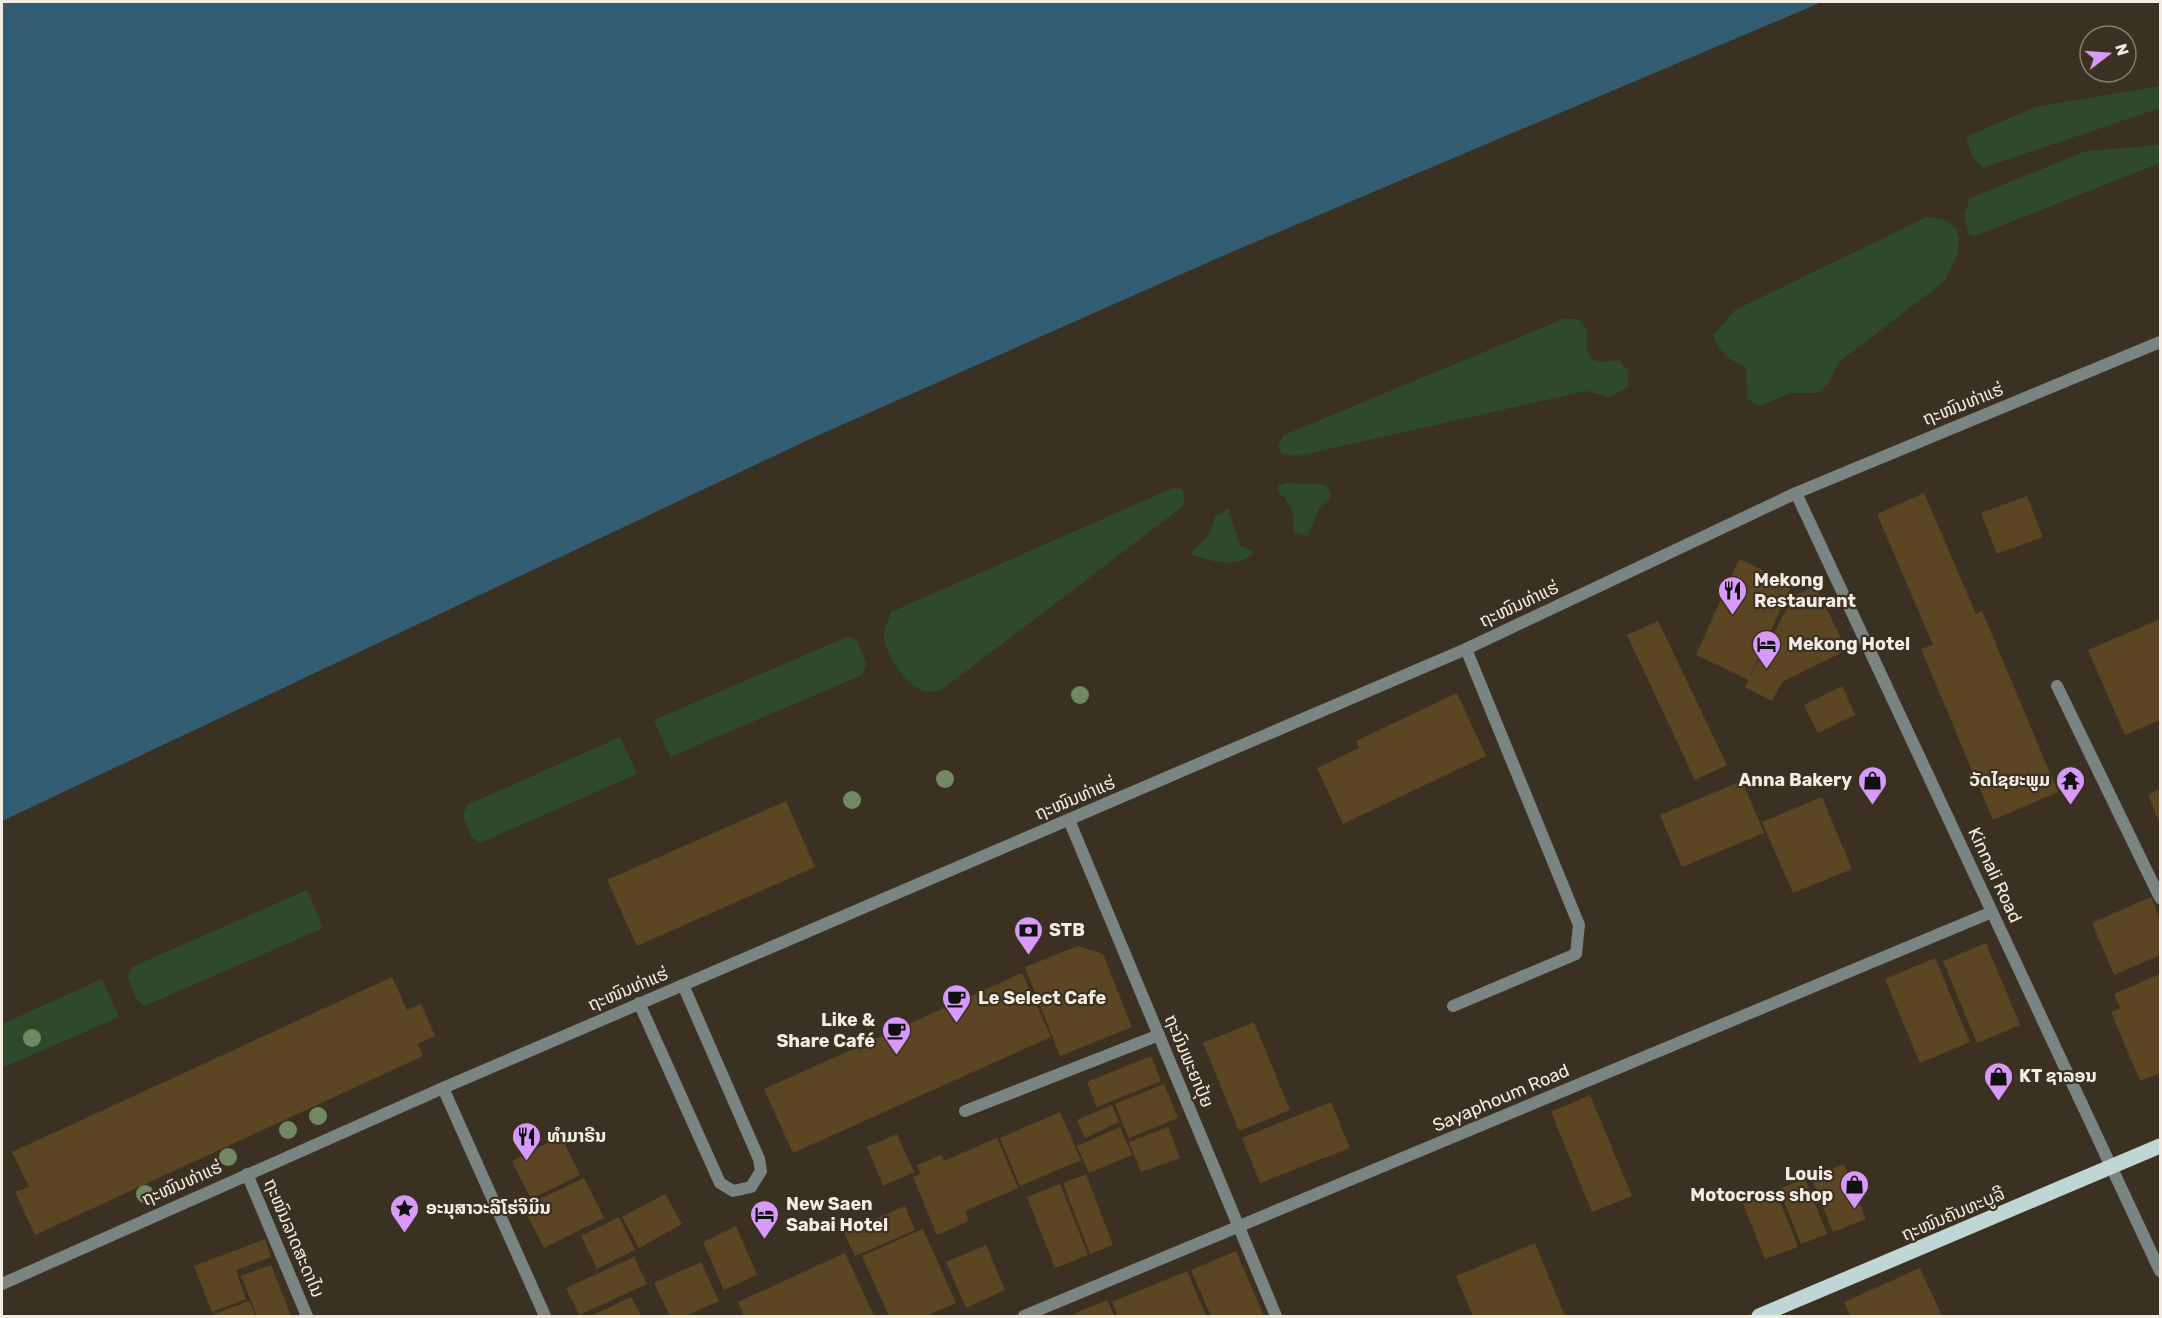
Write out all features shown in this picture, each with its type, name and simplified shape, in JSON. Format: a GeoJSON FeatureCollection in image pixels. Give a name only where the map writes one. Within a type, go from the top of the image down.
{"type":"FeatureCollection","features":[{"type":"Feature","properties":{"kind":"main road","name":"ຖະໜົນຄັນທະບູລີ"},"geometry":{"type":"LineString","coordinates":[[1759,1317],[2112,1169],[2160,1146]]}},
{"type":"Feature","properties":{"kind":"street","name":"ຖະໜົນທ່າແຮ່"},"geometry":{"type":"LineString","coordinates":[[2,1284],[443,1088],[1466,649],[1796,493],[2160,342]]}},
{"type":"Feature","properties":{"kind":"street","name":"Kinnali Road"},"geometry":{"type":"LineString","coordinates":[[1796,493],[2160,1272]]}},
{"type":"Feature","properties":{"kind":"street"},"geometry":{"type":"LineString","coordinates":[[1453,1006],[1576,954],[1579,925],[1466,649]]}},
{"type":"Feature","properties":{"kind":"street"},"geometry":{"type":"LineString","coordinates":[[2057,686],[2160,898]]}},
{"type":"Feature","properties":{"kind":"street","name":"ຖະນົນພະຍາປຸ້ຍ"},"geometry":{"type":"LineString","coordinates":[[1069,820],[1276,1317]]}},
{"type":"Feature","properties":{"kind":"street","name":"Sayaphoum Road"},"geometry":{"type":"LineString","coordinates":[[1024,1317],[1992,912]]}},
{"type":"Feature","properties":{"kind":"street"},"geometry":{"type":"LineString","coordinates":[[639,1003],[720,1183],[733,1191],[751,1186],[761,1172],[759,1159],[683,985]]}},
{"type":"Feature","properties":{"kind":"street"},"geometry":{"type":"LineString","coordinates":[[964,1111],[1159,1035]]}},
{"type":"Feature","properties":{"kind":"street"},"geometry":{"type":"LineString","coordinates":[[443,1088],[545,1317]]}},
{"type":"Feature","properties":{"kind":"street","name":"ຖະໜົນລາດສະດາໄນ"},"geometry":{"type":"LineString","coordinates":[[247,1174],[307,1317]]}},
{"type":"Feature","properties":{"kind":"green space"},"geometry":{"type":"Polygon","coordinates":[[[2160,86],[2160,108],[1982,168],[1971,154],[1966,137],[2035,107],[2160,86]]]}},
{"type":"Feature","properties":{"kind":"green space"},"geometry":{"type":"Polygon","coordinates":[[[2160,145],[2160,163],[1975,236],[1969,235],[1964,215],[1970,198],[2086,151],[2160,145]]]}},
{"type":"Feature","properties":{"kind":"green space"},"geometry":{"type":"Polygon","coordinates":[[[1927,217],[1946,220],[1956,229],[1959,238],[1958,253],[1945,281],[1840,361],[1828,384],[1818,393],[1791,393],[1759,406],[1747,399],[1746,368],[1726,355],[1713,336],[1735,310],[1927,217]]]}},
{"type":"Feature","properties":{"kind":"green space"},"geometry":{"type":"Polygon","coordinates":[[[1563,319],[1578,319],[1587,329],[1587,347],[1591,358],[1601,361],[1619,360],[1629,371],[1628,387],[1610,397],[1586,391],[1298,456],[1282,454],[1278,445],[1284,435],[1563,319]]]}},
{"type":"Feature","properties":{"kind":"green space"},"geometry":{"type":"Polygon","coordinates":[[[1290,482],[1319,484],[1328,487],[1331,497],[1319,508],[1308,536],[1293,532],[1292,510],[1279,493],[1278,486],[1290,482]]]}},
{"type":"Feature","properties":{"kind":"green space"},"geometry":{"type":"Polygon","coordinates":[[[1173,488],[1182,489],[1185,497],[1182,507],[940,691],[927,691],[911,684],[892,660],[884,636],[891,612],[1173,488]]]}},
{"type":"Feature","properties":{"kind":"green space"},"geometry":{"type":"Polygon","coordinates":[[[1228,508],[1240,545],[1254,552],[1247,558],[1232,562],[1215,561],[1190,554],[1209,534],[1215,517],[1228,508]]]}},
{"type":"Feature","properties":{"kind":"green space"},"geometry":{"type":"Polygon","coordinates":[[[849,636],[858,642],[866,664],[862,675],[670,757],[654,720],[849,636]]]}},
{"type":"Feature","properties":{"kind":"green space"},"geometry":{"type":"Polygon","coordinates":[[[620,737],[637,774],[480,843],[471,837],[463,815],[467,805],[620,737]]]}},
{"type":"Feature","properties":{"kind":"green space"},"geometry":{"type":"Polygon","coordinates":[[[307,890],[323,928],[145,1006],[137,1000],[128,978],[132,967],[307,890]]]}},
{"type":"Feature","properties":{"kind":"green space"},"geometry":{"type":"Polygon","coordinates":[[[102,979],[119,1017],[2,1068],[2,1024],[102,979]]]}},
{"type":"Feature","properties":{"kind":"water"},"geometry":{"type":"Polygon","coordinates":[[[2,2],[1822,2],[1227,254],[810,439],[2,821],[2,2]]]}},
{"type":"Feature","properties":{"kind":"building"},"geometry":{"type":"Polygon","coordinates":[[[1924,493],[1976,614],[1982,611],[2058,792],[1993,820],[1921,649],[1933,645],[1877,514],[1924,493]]]}},
{"type":"Feature","properties":{"kind":"building"},"geometry":{"type":"Polygon","coordinates":[[[2027,496],[2043,537],[1997,554],[1981,513],[2027,496]]]}},
{"type":"Feature","properties":{"kind":"building"},"geometry":{"type":"Polygon","coordinates":[[[1739,559],[1792,584],[1750,676],[1794,596],[1815,586],[1847,650],[1782,682],[1772,701],[1745,687],[1749,680],[1696,655],[1739,559]]]}},
{"type":"Feature","properties":{"kind":"building"},"geometry":{"type":"Polygon","coordinates":[[[2160,619],[2160,720],[2125,735],[2088,650],[2160,619]]]}},
{"type":"Feature","properties":{"kind":"building"},"geometry":{"type":"Polygon","coordinates":[[[1658,621],[1727,765],[1695,780],[1627,635],[1658,621]]]}},
{"type":"Feature","properties":{"kind":"building"},"geometry":{"type":"Polygon","coordinates":[[[1842,686],[1855,715],[1818,733],[1804,705],[1842,686]]]}},
{"type":"Feature","properties":{"kind":"building"},"geometry":{"type":"Polygon","coordinates":[[[1457,693],[1486,756],[1343,824],[1317,768],[1359,748],[1356,741],[1457,693]]]}},
{"type":"Feature","properties":{"kind":"building"},"geometry":{"type":"Polygon","coordinates":[[[1742,781],[1764,833],[1682,867],[1660,815],[1742,781]]]}},
{"type":"Feature","properties":{"kind":"building"},"geometry":{"type":"Polygon","coordinates":[[[2160,789],[2160,824],[2148,795],[2160,789]]]}},
{"type":"Feature","properties":{"kind":"building"},"geometry":{"type":"Polygon","coordinates":[[[1822,797],[1852,869],[1793,893],[1762,822],[1822,797]]]}},
{"type":"Feature","properties":{"kind":"building"},"geometry":{"type":"Polygon","coordinates":[[[786,801],[815,867],[637,946],[607,880],[786,801]]]}},
{"type":"Feature","properties":{"kind":"building"},"geometry":{"type":"Polygon","coordinates":[[[2151,897],[2160,919],[2160,955],[2114,975],[2092,923],[2151,897]]]}},
{"type":"Feature","properties":{"kind":"building"},"geometry":{"type":"Polygon","coordinates":[[[1986,943],[2020,1025],[1977,1043],[1943,961],[1986,943]]]}},
{"type":"Feature","properties":{"kind":"building"},"geometry":{"type":"Polygon","coordinates":[[[1078,946],[1103,954],[1132,1027],[1060,1056],[1025,967],[1078,946]]]}},
{"type":"Feature","properties":{"kind":"building"},"geometry":{"type":"Polygon","coordinates":[[[1935,958],[1970,1042],[1920,1063],[1885,979],[1935,958]]]}},
{"type":"Feature","properties":{"kind":"building"},"geometry":{"type":"Polygon","coordinates":[[[1022,973],[1051,1037],[793,1153],[764,1089],[1022,973]]]}},
{"type":"Feature","properties":{"kind":"building"},"geometry":{"type":"Polygon","coordinates":[[[2160,974],[2160,1073],[2140,1081],[2111,1012],[2120,1008],[2114,994],[2160,974]]]}},
{"type":"Feature","properties":{"kind":"building"},"geometry":{"type":"Polygon","coordinates":[[[392,977],[407,1010],[421,1004],[435,1036],[418,1044],[423,1056],[35,1235],[15,1192],[29,1187],[12,1152],[392,977]]]}},
{"type":"Feature","properties":{"kind":"building"},"geometry":{"type":"Polygon","coordinates":[[[1254,1022],[1290,1110],[1239,1131],[1203,1043],[1254,1022]]]}},
{"type":"Feature","properties":{"kind":"building"},"geometry":{"type":"Polygon","coordinates":[[[1151,1056],[1161,1081],[1097,1107],[1087,1082],[1151,1056]]]}},
{"type":"Feature","properties":{"kind":"building"},"geometry":{"type":"Polygon","coordinates":[[[1164,1084],[1178,1118],[1129,1138],[1115,1104],[1164,1084]]]}},
{"type":"Feature","properties":{"kind":"building"},"geometry":{"type":"Polygon","coordinates":[[[1590,1095],[1632,1196],[1592,1212],[1551,1112],[1590,1095]]]}},
{"type":"Feature","properties":{"kind":"building"},"geometry":{"type":"Polygon","coordinates":[[[1331,1102],[1350,1148],[1260,1183],[1242,1138],[1331,1102]]]}},
{"type":"Feature","properties":{"kind":"building"},"geometry":{"type":"Polygon","coordinates":[[[1112,1105],[1119,1122],[1085,1138],[1077,1120],[1112,1105]]]}},
{"type":"Feature","properties":{"kind":"building"},"geometry":{"type":"Polygon","coordinates":[[[1060,1112],[1081,1160],[1020,1186],[1000,1138],[1060,1112]]]}},
{"type":"Feature","properties":{"kind":"building"},"geometry":{"type":"Polygon","coordinates":[[[1120,1127],[1132,1155],[1089,1173],[1077,1146],[1120,1127]]]}},
{"type":"Feature","properties":{"kind":"building"},"geometry":{"type":"Polygon","coordinates":[[[1168,1127],[1180,1158],[1141,1172],[1129,1142],[1168,1127]]]}},
{"type":"Feature","properties":{"kind":"building"},"geometry":{"type":"Polygon","coordinates":[[[897,1134],[914,1172],[883,1186],[867,1147],[897,1134]]]}},
{"type":"Feature","properties":{"kind":"building"},"geometry":{"type":"Polygon","coordinates":[[[561,1136],[580,1175],[531,1199],[512,1161],[561,1136]]]}},
{"type":"Feature","properties":{"kind":"building"},"geometry":{"type":"Polygon","coordinates":[[[997,1138],[1018,1188],[965,1211],[969,1221],[937,1235],[913,1177],[921,1174],[917,1165],[941,1155],[944,1161],[997,1138]]]}},
{"type":"Feature","properties":{"kind":"building"},"geometry":{"type":"Polygon","coordinates":[[[1844,1164],[1866,1219],[1833,1232],[1811,1177],[1844,1164]]]}},
{"type":"Feature","properties":{"kind":"building"},"geometry":{"type":"Polygon","coordinates":[[[1086,1174],[1113,1245],[1090,1254],[1063,1183],[1086,1174]]]}},
{"type":"Feature","properties":{"kind":"building"},"geometry":{"type":"Polygon","coordinates":[[[584,1178],[604,1218],[544,1248],[523,1207],[584,1178]]]}},
{"type":"Feature","properties":{"kind":"building"},"geometry":{"type":"Polygon","coordinates":[[[1805,1179],[1827,1234],[1801,1244],[1779,1189],[1805,1179]]]}},
{"type":"Feature","properties":{"kind":"building"},"geometry":{"type":"Polygon","coordinates":[[[1060,1184],[1088,1255],[1055,1268],[1027,1197],[1060,1184]]]}},
{"type":"Feature","properties":{"kind":"building"},"geometry":{"type":"Polygon","coordinates":[[[1776,1191],[1798,1247],[1765,1259],[1743,1204],[1776,1191]]]}},
{"type":"Feature","properties":{"kind":"building"},"geometry":{"type":"Polygon","coordinates":[[[665,1194],[682,1224],[639,1248],[622,1217],[665,1194]]]}},
{"type":"Feature","properties":{"kind":"building"},"geometry":{"type":"Polygon","coordinates":[[[905,1206],[915,1230],[855,1256],[844,1232],[905,1206]]]}},
{"type":"Feature","properties":{"kind":"building"},"geometry":{"type":"Polygon","coordinates":[[[619,1217],[635,1250],[597,1269],[581,1236],[619,1217]]]}},
{"type":"Feature","properties":{"kind":"building"},"geometry":{"type":"Polygon","coordinates":[[[736,1226],[757,1275],[724,1290],[703,1242],[736,1226]]]}},
{"type":"Feature","properties":{"kind":"building"},"geometry":{"type":"Polygon","coordinates":[[[923,1229],[956,1303],[926,1316],[889,1316],[862,1256],[923,1229]]]}},
{"type":"Feature","properties":{"kind":"building"},"geometry":{"type":"Polygon","coordinates":[[[265,1239],[271,1257],[236,1270],[246,1299],[212,1312],[194,1266],[265,1239]]]}},
{"type":"Feature","properties":{"kind":"building"},"geometry":{"type":"Polygon","coordinates":[[[1535,1243],[1565,1316],[1473,1316],[1456,1276],[1535,1243]]]}},
{"type":"Feature","properties":{"kind":"building"},"geometry":{"type":"Polygon","coordinates":[[[986,1245],[1005,1290],[966,1308],[946,1262],[986,1245]]]}},
{"type":"Feature","properties":{"kind":"building"},"geometry":{"type":"Polygon","coordinates":[[[1236,1251],[1264,1316],[1211,1316],[1191,1270],[1236,1251]]]}},
{"type":"Feature","properties":{"kind":"building"},"geometry":{"type":"Polygon","coordinates":[[[845,1253],[874,1316],[744,1316],[738,1302],[845,1253]]]}},
{"type":"Feature","properties":{"kind":"building"},"geometry":{"type":"Polygon","coordinates":[[[634,1257],[647,1284],[579,1315],[566,1288],[634,1257]]]}},
{"type":"Feature","properties":{"kind":"building"},"geometry":{"type":"Polygon","coordinates":[[[701,1262],[719,1301],[685,1316],[670,1316],[654,1283],[701,1262]]]}},
{"type":"Feature","properties":{"kind":"building"},"geometry":{"type":"Polygon","coordinates":[[[271,1265],[291,1316],[257,1316],[241,1276],[271,1265]]]}},
{"type":"Feature","properties":{"kind":"building"},"geometry":{"type":"Polygon","coordinates":[[[1920,1268],[1942,1316],[1850,1316],[1844,1302],[1920,1268]]]}},
{"type":"Feature","properties":{"kind":"building"},"geometry":{"type":"Polygon","coordinates":[[[1187,1271],[1206,1316],[1118,1316],[1112,1302],[1187,1271]]]}},
{"type":"Feature","properties":{"kind":"building"},"geometry":{"type":"Polygon","coordinates":[[[631,1297],[641,1316],[591,1316],[631,1297]]]}},
{"type":"Feature","properties":{"kind":"building"},"geometry":{"type":"Polygon","coordinates":[[[1107,1300],[1114,1316],[1077,1316],[1075,1313],[1107,1300]]]}},
{"type":"Feature","properties":{"kind":"building"},"geometry":{"type":"Polygon","coordinates":[[[249,1301],[256,1316],[215,1316],[214,1314],[249,1301]]]}},
{"type":"Feature","properties":{"kind":"place","name":"Mekong Restaurant"},"geometry":{"type":"Point","coordinates":[1733,616]}},
{"type":"Feature","properties":{"kind":"place","name":"Mekong Hotel"},"geometry":{"type":"Point","coordinates":[1767,670]}},
{"type":"Feature","properties":{"kind":"place","name":"Anna Bakery"},"geometry":{"type":"Point","coordinates":[1873,806]}},
{"type":"Feature","properties":{"kind":"place","name":"ວັດໄຊຍະພູມ"},"geometry":{"type":"Point","coordinates":[2071,806]}},
{"type":"Feature","properties":{"kind":"place","name":"STB"},"geometry":{"type":"Point","coordinates":[1028,956]}},
{"type":"Feature","properties":{"kind":"place","name":"Le Select Cafe"},"geometry":{"type":"Point","coordinates":[957,1024]}},
{"type":"Feature","properties":{"kind":"place","name":"Like & Share Café"},"geometry":{"type":"Point","coordinates":[896,1056]}},
{"type":"Feature","properties":{"kind":"place","name":"KT ຊາລອນ"},"geometry":{"type":"Point","coordinates":[1998,1102]}},
{"type":"Feature","properties":{"kind":"place","name":"ທຳມາຣີນ"},"geometry":{"type":"Point","coordinates":[526,1162]}},
{"type":"Feature","properties":{"kind":"place","name":"Louis Motocross shop"},"geometry":{"type":"Point","coordinates":[1854,1210]}},
{"type":"Feature","properties":{"kind":"place","name":"ອະນຸສາວະລີໂຮ່ຈິມິນ"},"geometry":{"type":"Point","coordinates":[405,1234]}},
{"type":"Feature","properties":{"kind":"place","name":"New Saen Sabai Hotel"},"geometry":{"type":"Point","coordinates":[765,1240]}}]}
